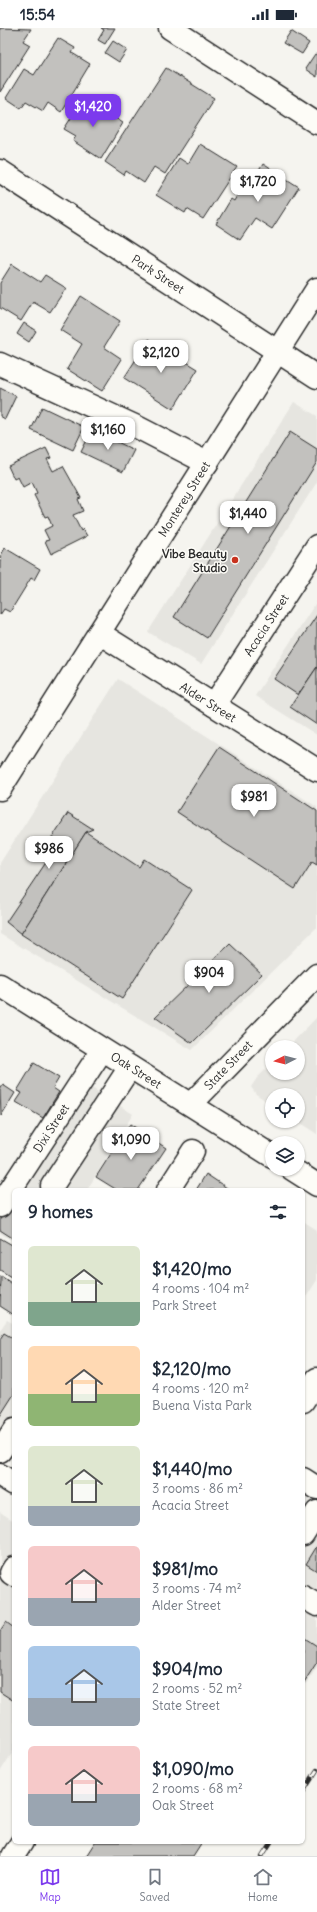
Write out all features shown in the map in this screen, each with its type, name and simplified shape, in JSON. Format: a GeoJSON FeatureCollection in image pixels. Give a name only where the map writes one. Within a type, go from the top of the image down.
{"type":"FeatureCollection","features":[{"type":"Feature","properties":{"kind":"street"},"geometry":{"type":"LineString","coordinates":[[170,28],[317,123]]}},
{"type":"Feature","properties":{"kind":"street","name":"Park Street"},"geometry":{"type":"LineString","coordinates":[[0,171],[317,377]]}},
{"type":"Feature","properties":{"kind":"street","name":"Monterey Street"},"geometry":{"type":"LineString","coordinates":[[0,789],[317,289]]}},
{"type":"Feature","properties":{"kind":"street"},"geometry":{"type":"LineString","coordinates":[[0,364],[139,428],[207,463]]}},
{"type":"Feature","properties":{"kind":"street","name":"Acacia Street"},"geometry":{"type":"LineString","coordinates":[[214,705],[317,546]]}},
{"type":"Feature","properties":{"kind":"street","name":"Alder Street"},"geometry":{"type":"LineString","coordinates":[[99,633],[317,770]]}},
{"type":"Feature","properties":{"kind":"street","name":"State Street"},"geometry":{"type":"LineString","coordinates":[[191,1104],[317,975]]}},
{"type":"Feature","properties":{"kind":"street","name":"Oak Street"},"geometry":{"type":"LineString","coordinates":[[0,985],[265,1152]]}},
{"type":"Feature","properties":{"kind":"street","name":"Dixi Street"},"geometry":{"type":"LineString","coordinates":[[0,1206],[102,1050]]}},
{"type":"Feature","properties":{"kind":"street"},"geometry":{"type":"LineString","coordinates":[[52,1186],[130,1067]]}},
{"type":"Feature","properties":{"kind":"street"},"geometry":{"type":"LineString","coordinates":[[169,1188],[192,1151]]}},
{"type":"Feature","properties":{"kind":"street"},"geometry":{"type":"LineString","coordinates":[[303,1176],[317,1185]]}},
{"type":"Feature","properties":{"kind":"street"},"geometry":{"type":"LineString","coordinates":[[0,1451],[12,1433]]}},
{"type":"Feature","properties":{"kind":"street"},"geometry":{"type":"LineString","coordinates":[[0,1475],[12,1483]]}},
{"type":"Feature","properties":{"kind":"street"},"geometry":{"type":"LineString","coordinates":[[305,1480],[317,1488]]}},
{"type":"Feature","properties":{"kind":"street"},"geometry":{"type":"LineString","coordinates":[[305,1531],[317,1512]]}},
{"type":"Feature","properties":{"kind":"street"},"geometry":{"type":"LineString","coordinates":[[305,1598],[317,1605]]}},
{"type":"Feature","properties":{"kind":"street"},"geometry":{"type":"LineString","coordinates":[[13,1856],[21,1844]]}},
{"type":"Feature","properties":{"kind":"shaded area"},"geometry":{"type":"Polygon","coordinates":[[[294,402],[317,416],[317,482],[201,664],[148,632],[294,402]]]}},
{"type":"Feature","properties":{"kind":"shaded area"},"geometry":{"type":"Polygon","coordinates":[[[317,601],[317,735],[255,696],[317,601]]]}},
{"type":"Feature","properties":{"kind":"shaded area"},"geometry":{"type":"Polygon","coordinates":[[[118,679],[317,807],[317,927],[192,1050],[0,934],[0,863],[118,679]]]}},
{"type":"Feature","properties":{"kind":"shaded area"},"geometry":{"type":"Polygon","coordinates":[[[317,1017],[317,1134],[305,1126],[305,1088],[265,1088],[265,1100],[256,1094],[251,1087],[265,1070],[265,1080],[305,1080],[305,1040],[295,1040],[317,1017]]]}},
{"type":"Feature","properties":{"kind":"shaded area"},"geometry":{"type":"Polygon","coordinates":[[[81,1081],[133,1114],[88,1188],[12,1188],[12,1241],[0,1233],[0,1206],[81,1081]]]}},
{"type":"Feature","properties":{"kind":"shaded area"},"geometry":{"type":"Polygon","coordinates":[[[305,1222],[317,1230],[317,1280],[305,1299],[305,1222]]]}},
{"type":"Feature","properties":{"kind":"shaded area"},"geometry":{"type":"Polygon","coordinates":[[[7,1320],[12,1323],[12,1446],[0,1438],[0,1330],[7,1320]]]}},
{"type":"Feature","properties":{"kind":"shaded area"},"geometry":{"type":"Polygon","coordinates":[[[317,1477],[317,1667],[305,1686],[305,1496],[317,1477]]]}},
{"type":"Feature","properties":{"kind":"shaded area"},"geometry":{"type":"Polygon","coordinates":[[[0,1512],[12,1520],[12,1753],[0,1772],[0,1512]]]}},
{"type":"Feature","properties":{"kind":"building"},"geometry":{"type":"Polygon","coordinates":[[[0,28],[31,29],[23,41],[30,45],[0,92],[0,28]]]}},
{"type":"Feature","properties":{"kind":"building"},"geometry":{"type":"Polygon","coordinates":[[[101,28],[115,28],[105,44],[98,40],[104,30],[101,28]]]}},
{"type":"Feature","properties":{"kind":"building"},"geometry":{"type":"Polygon","coordinates":[[[291,31],[309,43],[302,54],[283,43],[291,31]]]}},
{"type":"Feature","properties":{"kind":"building"},"geometry":{"type":"Polygon","coordinates":[[[58,38],[75,48],[72,53],[90,64],[61,112],[48,103],[43,111],[26,101],[21,108],[6,98],[24,69],[34,75],[58,38]]]}},
{"type":"Feature","properties":{"kind":"building"},"geometry":{"type":"Polygon","coordinates":[[[113,41],[127,50],[119,62],[105,53],[113,41]]]}},
{"type":"Feature","properties":{"kind":"building"},"geometry":{"type":"Polygon","coordinates":[[[315,54],[317,55],[317,77],[305,69],[315,54]]]}},
{"type":"Feature","properties":{"kind":"building"},"geometry":{"type":"Polygon","coordinates":[[[166,68],[214,98],[165,174],[154,167],[144,183],[126,171],[124,175],[105,162],[166,68]]]}},
{"type":"Feature","properties":{"kind":"building"},"geometry":{"type":"Polygon","coordinates":[[[84,98],[123,123],[101,159],[73,141],[76,136],[64,129],[84,98]]]}},
{"type":"Feature","properties":{"kind":"building"},"geometry":{"type":"Polygon","coordinates":[[[200,144],[237,167],[203,219],[187,209],[185,213],[156,195],[179,158],[188,164],[200,144]]]}},
{"type":"Feature","properties":{"kind":"building"},"geometry":{"type":"Polygon","coordinates":[[[263,164],[299,187],[272,229],[255,218],[240,240],[216,224],[231,199],[234,201],[239,192],[244,195],[263,164]]]}},
{"type":"Feature","properties":{"kind":"building"},"geometry":{"type":"Polygon","coordinates":[[[12,264],[40,282],[45,275],[66,288],[50,312],[33,302],[21,321],[0,308],[0,283],[12,264]]]}},
{"type":"Feature","properties":{"kind":"building"},"geometry":{"type":"Polygon","coordinates":[[[81,296],[120,321],[104,347],[122,359],[102,391],[67,369],[82,344],[60,330],[81,296]]]}},
{"type":"Feature","properties":{"kind":"building"},"geometry":{"type":"Polygon","coordinates":[[[24,323],[36,331],[29,342],[17,334],[24,323]]]}},
{"type":"Feature","properties":{"kind":"building"},"geometry":{"type":"Polygon","coordinates":[[[149,339],[198,369],[173,409],[124,378],[149,339]]]}},
{"type":"Feature","properties":{"kind":"building"},"geometry":{"type":"Polygon","coordinates":[[[0,388],[16,396],[5,419],[0,416],[0,388]]]}},
{"type":"Feature","properties":{"kind":"building"},"geometry":{"type":"Polygon","coordinates":[[[42,407],[84,427],[73,450],[31,430],[42,407]]]}},
{"type":"Feature","properties":{"kind":"building"},"geometry":{"type":"Polygon","coordinates":[[[92,430],[134,450],[123,472],[81,452],[92,430]]]}},
{"type":"Feature","properties":{"kind":"building"},"geometry":{"type":"Polygon","coordinates":[[[290,432],[317,449],[317,462],[207,638],[174,617],[290,432]]]}},
{"type":"Feature","properties":{"kind":"building"},"geometry":{"type":"Polygon","coordinates":[[[46,448],[51,458],[47,459],[53,471],[63,466],[81,498],[78,499],[83,511],[73,515],[81,531],[83,529],[87,536],[51,554],[45,541],[49,540],[44,530],[52,526],[48,516],[45,517],[34,495],[37,493],[32,482],[23,487],[18,477],[14,479],[8,466],[46,448]]]}},
{"type":"Feature","properties":{"kind":"building"},"geometry":{"type":"Polygon","coordinates":[[[5,548],[40,569],[34,580],[31,578],[10,612],[4,609],[0,615],[0,562],[2,559],[0,557],[5,548]]]}},
{"type":"Feature","properties":{"kind":"building"},"geometry":{"type":"Polygon","coordinates":[[[317,615],[317,667],[298,695],[274,679],[317,615]]]}},
{"type":"Feature","properties":{"kind":"building"},"geometry":{"type":"Polygon","coordinates":[[[317,667],[317,725],[290,707],[317,667]]]}},
{"type":"Feature","properties":{"kind":"building"},"geometry":{"type":"Polygon","coordinates":[[[219,747],[317,811],[317,865],[312,862],[295,889],[177,812],[219,747]]]}},
{"type":"Feature","properties":{"kind":"building"},"geometry":{"type":"Polygon","coordinates":[[[68,813],[93,829],[86,832],[21,934],[6,922],[51,855],[44,850],[68,813]]]}},
{"type":"Feature","properties":{"kind":"building"},"geometry":{"type":"Polygon","coordinates":[[[86,832],[139,867],[144,859],[192,890],[122,999],[21,934],[86,832]]]}},
{"type":"Feature","properties":{"kind":"building"},"geometry":{"type":"Polygon","coordinates":[[[230,944],[262,974],[192,1043],[155,1017],[230,944]]]}},
{"type":"Feature","properties":{"kind":"building"},"geometry":{"type":"Polygon","coordinates":[[[34,1063],[59,1078],[53,1088],[59,1092],[43,1118],[16,1102],[22,1093],[17,1091],[34,1063]]]}},
{"type":"Feature","properties":{"kind":"building"},"geometry":{"type":"Polygon","coordinates":[[[3,1085],[15,1093],[1,1116],[0,1090],[3,1085]]]}},
{"type":"Feature","properties":{"kind":"building"},"geometry":{"type":"Polygon","coordinates":[[[130,1124],[166,1148],[139,1188],[114,1188],[96,1177],[130,1124]]]}},
{"type":"Feature","properties":{"kind":"building"},"geometry":{"type":"Polygon","coordinates":[[[206,1174],[227,1188],[197,1188],[206,1174]]]}},
{"type":"Feature","properties":{"kind":"building"},"geometry":{"type":"Polygon","coordinates":[[[12,1199],[12,1238],[0,1230],[0,1219],[12,1199]]]}},
{"type":"Feature","properties":{"kind":"building"},"geometry":{"type":"Polygon","coordinates":[[[0,1238],[12,1245],[12,1278],[0,1270],[0,1238]]]}},
{"type":"Feature","properties":{"kind":"building"},"geometry":{"type":"Polygon","coordinates":[[[1,1276],[12,1284],[12,1314],[0,1306],[1,1276]]]}},
{"type":"Feature","properties":{"kind":"building"},"geometry":{"type":"Polygon","coordinates":[[[4,1333],[12,1338],[12,1397],[0,1416],[0,1339],[4,1333]]]}},
{"type":"Feature","properties":{"kind":"building"},"geometry":{"type":"Polygon","coordinates":[[[317,1546],[317,1571],[306,1564],[317,1546]]]}},
{"type":"Feature","properties":{"kind":"building"},"geometry":{"type":"Polygon","coordinates":[[[6,1622],[12,1626],[12,1700],[0,1692],[0,1631],[6,1622]]]}},
{"type":"Feature","properties":{"kind":"building"},"geometry":{"type":"Polygon","coordinates":[[[305,1638],[317,1646],[317,1662],[305,1681],[305,1638]]]}},
{"type":"Feature","properties":{"kind":"building"},"geometry":{"type":"Polygon","coordinates":[[[94,1844],[201,1844],[193,1856],[86,1856],[94,1844]]]}},
{"type":"Feature","properties":{"kind":"railway"},"geometry":{"type":"LineString","coordinates":[[305,1789],[317,1770]]}},
{"type":"Feature","properties":{"kind":"railway"},"geometry":{"type":"LineString","coordinates":[[262,1856],[270,1844]]}},
{"type":"Feature","properties":{"kind":"place","name":"Vibe Beauty Studio"},"geometry":{"type":"Point","coordinates":[235,560]}}]}
